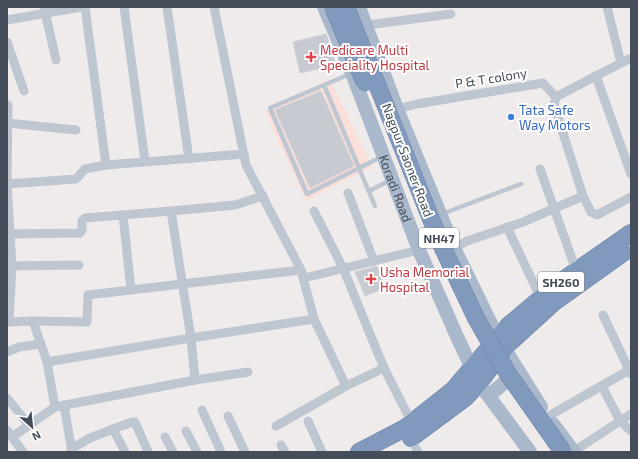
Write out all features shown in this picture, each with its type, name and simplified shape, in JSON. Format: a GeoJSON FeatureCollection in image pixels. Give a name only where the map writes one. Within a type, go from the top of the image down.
{"type":"FeatureCollection","features":[{"type":"Feature","properties":{"kind":"highway","name":"Nagpur Saoner Road"},"geometry":{"type":"LineString","coordinates":[[333,7],[436,258],[494,368],[549,452]]}},
{"type":"Feature","properties":{"kind":"highway","name":"Nagpur Saoner Road"},"geometry":{"type":"LineString","coordinates":[[346,7],[441,244],[476,318],[508,374],[571,452]]}},
{"type":"Feature","properties":{"kind":"highway","name":"SH260"},"geometry":{"type":"LineString","coordinates":[[501,343],[508,326],[576,270],[631,232]]}},
{"type":"Feature","properties":{"kind":"highway","name":"SH260"},"geometry":{"type":"LineString","coordinates":[[384,452],[411,435],[454,390],[475,375],[501,343],[553,303],[631,247]]}},
{"type":"Feature","properties":{"kind":"highway","name":"SH260"},"geometry":{"type":"LineString","coordinates":[[359,452],[411,435]]}},
{"type":"Feature","properties":{"kind":"main road","name":"Koradi Road"},"geometry":{"type":"LineString","coordinates":[[324,7],[352,73],[418,246],[475,375],[530,452]]}},
{"type":"Feature","properties":{"kind":"main road"},"geometry":{"type":"LineString","coordinates":[[359,7],[367,25],[397,109],[454,248],[501,343],[547,417],[571,452]]}},
{"type":"Feature","properties":{"kind":"main road"},"geometry":{"type":"LineString","coordinates":[[418,246],[442,219]]}},
{"type":"Feature","properties":{"kind":"main road"},"geometry":{"type":"LineString","coordinates":[[489,396],[517,370]]}},
{"type":"Feature","properties":{"kind":"street"},"geometry":{"type":"LineString","coordinates":[[7,20],[45,10],[81,7]]}},
{"type":"Feature","properties":{"kind":"street"},"geometry":{"type":"LineString","coordinates":[[86,7],[106,165]]}},
{"type":"Feature","properties":{"kind":"street"},"geometry":{"type":"LineString","coordinates":[[124,7],[145,161]]}},
{"type":"Feature","properties":{"kind":"street"},"geometry":{"type":"LineString","coordinates":[[167,7],[189,158]]}},
{"type":"Feature","properties":{"kind":"street"},"geometry":{"type":"LineString","coordinates":[[214,7],[246,165],[302,274],[314,319],[346,386]]}},
{"type":"Feature","properties":{"kind":"street"},"geometry":{"type":"LineString","coordinates":[[607,7],[621,63]]}},
{"type":"Feature","properties":{"kind":"street"},"geometry":{"type":"LineString","coordinates":[[45,10],[56,60]]}},
{"type":"Feature","properties":{"kind":"street"},"geometry":{"type":"LineString","coordinates":[[367,25],[451,14]]}},
{"type":"Feature","properties":{"kind":"street"},"geometry":{"type":"LineString","coordinates":[[7,42],[24,91]]}},
{"type":"Feature","properties":{"kind":"street"},"geometry":{"type":"LineString","coordinates":[[631,58],[556,97],[554,104],[583,196],[591,212],[597,214],[631,197]]}},
{"type":"Feature","properties":{"kind":"street"},"geometry":{"type":"LineString","coordinates":[[596,76],[631,174]]}},
{"type":"Feature","properties":{"kind":"street","name":"P & T colony"},"geometry":{"type":"LineString","coordinates":[[397,109],[417,104],[543,83],[556,97]]}},
{"type":"Feature","properties":{"kind":"street"},"geometry":{"type":"LineString","coordinates":[[8,105],[7,184],[8,217],[11,234],[8,322],[87,322],[88,295],[183,284],[302,274],[343,268],[374,261],[418,246]]}},
{"type":"Feature","properties":{"kind":"street"},"geometry":{"type":"LineString","coordinates":[[7,123],[76,130]]}},
{"type":"Feature","properties":{"kind":"street"},"geometry":{"type":"LineString","coordinates":[[7,184],[76,179],[85,168],[106,165],[244,154]]}},
{"type":"Feature","properties":{"kind":"street"},"geometry":{"type":"LineString","coordinates":[[540,169],[576,270]]}},
{"type":"Feature","properties":{"kind":"street"},"geometry":{"type":"LineString","coordinates":[[348,193],[374,261]]}},
{"type":"Feature","properties":{"kind":"street"},"geometry":{"type":"LineString","coordinates":[[11,234],[80,233],[82,230],[82,221],[85,218],[235,205],[263,196]]}},
{"type":"Feature","properties":{"kind":"street"},"geometry":{"type":"LineString","coordinates":[[454,248],[467,241],[507,227],[583,196]]}},
{"type":"Feature","properties":{"kind":"street"},"geometry":{"type":"LineString","coordinates":[[171,210],[191,338],[195,380]]}},
{"type":"Feature","properties":{"kind":"street"},"geometry":{"type":"LineString","coordinates":[[314,211],[343,268],[411,435]]}},
{"type":"Feature","properties":{"kind":"street"},"geometry":{"type":"LineString","coordinates":[[123,215],[131,290]]}},
{"type":"Feature","properties":{"kind":"street"},"geometry":{"type":"LineString","coordinates":[[507,227],[540,299]]}},
{"type":"Feature","properties":{"kind":"street"},"geometry":{"type":"LineString","coordinates":[[10,265],[78,265]]}},
{"type":"Feature","properties":{"kind":"street"},"geometry":{"type":"LineString","coordinates":[[547,417],[630,371],[603,315]]}},
{"type":"Feature","properties":{"kind":"street"},"geometry":{"type":"LineString","coordinates":[[47,362],[314,319]]}},
{"type":"Feature","properties":{"kind":"street"},"geometry":{"type":"LineString","coordinates":[[33,322],[47,362],[72,451],[90,438],[135,422],[148,452]]}},
{"type":"Feature","properties":{"kind":"street"},"geometry":{"type":"LineString","coordinates":[[7,352],[19,347],[41,344]]}},
{"type":"Feature","properties":{"kind":"street"},"geometry":{"type":"LineString","coordinates":[[276,426],[346,386],[384,368]]}},
{"type":"Feature","properties":{"kind":"street"},"geometry":{"type":"LineString","coordinates":[[23,452],[10,434],[29,425],[60,406],[195,380],[248,372]]}},
{"type":"Feature","properties":{"kind":"street"},"geometry":{"type":"LineString","coordinates":[[602,386],[620,421],[631,431]]}},
{"type":"Feature","properties":{"kind":"street"},"geometry":{"type":"LineString","coordinates":[[7,398],[29,425]]}},
{"type":"Feature","properties":{"kind":"street"},"geometry":{"type":"LineString","coordinates":[[202,410],[221,452]]}},
{"type":"Feature","properties":{"kind":"street"},"geometry":{"type":"LineString","coordinates":[[571,452],[631,414]]}},
{"type":"Feature","properties":{"kind":"street"},"geometry":{"type":"LineString","coordinates":[[228,416],[245,452]]}},
{"type":"Feature","properties":{"kind":"street"},"geometry":{"type":"LineString","coordinates":[[308,421],[322,452]]}},
{"type":"Feature","properties":{"kind":"street"},"geometry":{"type":"LineString","coordinates":[[113,429],[125,452]]}},
{"type":"Feature","properties":{"kind":"street"},"geometry":{"type":"LineString","coordinates":[[186,431],[197,452]]}},
{"type":"Feature","properties":{"kind":"street"},"geometry":{"type":"LineString","coordinates":[[165,436],[173,452]]}},
{"type":"Feature","properties":{"kind":"lane"},"geometry":{"type":"LineString","coordinates":[[352,73],[270,108],[307,194],[383,156]]}},
{"type":"Feature","properties":{"kind":"lane"},"geometry":{"type":"LineString","coordinates":[[324,85],[375,206]]}},
{"type":"Feature","properties":{"kind":"lane"},"geometry":{"type":"LineString","coordinates":[[369,191],[392,180]]}},
{"type":"Feature","properties":{"kind":"lane"},"geometry":{"type":"LineString","coordinates":[[442,219],[521,184]]}},
{"type":"Feature","properties":{"kind":"shaded area"},"geometry":{"type":"Polygon","coordinates":[[[330,79],[372,167],[306,201],[265,112],[330,79]]]}},
{"type":"Feature","properties":{"kind":"building"},"geometry":{"type":"Polygon","coordinates":[[[326,34],[336,65],[300,73],[293,42],[326,34]]]}},
{"type":"Feature","properties":{"kind":"building"},"geometry":{"type":"Polygon","coordinates":[[[321,91],[354,166],[310,188],[275,110],[321,91]]]}},
{"type":"Feature","properties":{"kind":"building"},"geometry":{"type":"Polygon","coordinates":[[[377,266],[385,288],[365,296],[355,272],[377,266]]]}},
{"type":"Feature","properties":{"kind":"place","name":"Medicare Multi Speciality Hospital"},"geometry":{"type":"Point","coordinates":[311,57]}},
{"type":"Feature","properties":{"kind":"place","name":"Tata Safe Way Motors"},"geometry":{"type":"Point","coordinates":[511,117]}},
{"type":"Feature","properties":{"kind":"place","name":"Usha Memorial Hospital"},"geometry":{"type":"Point","coordinates":[371,279]}}]}
